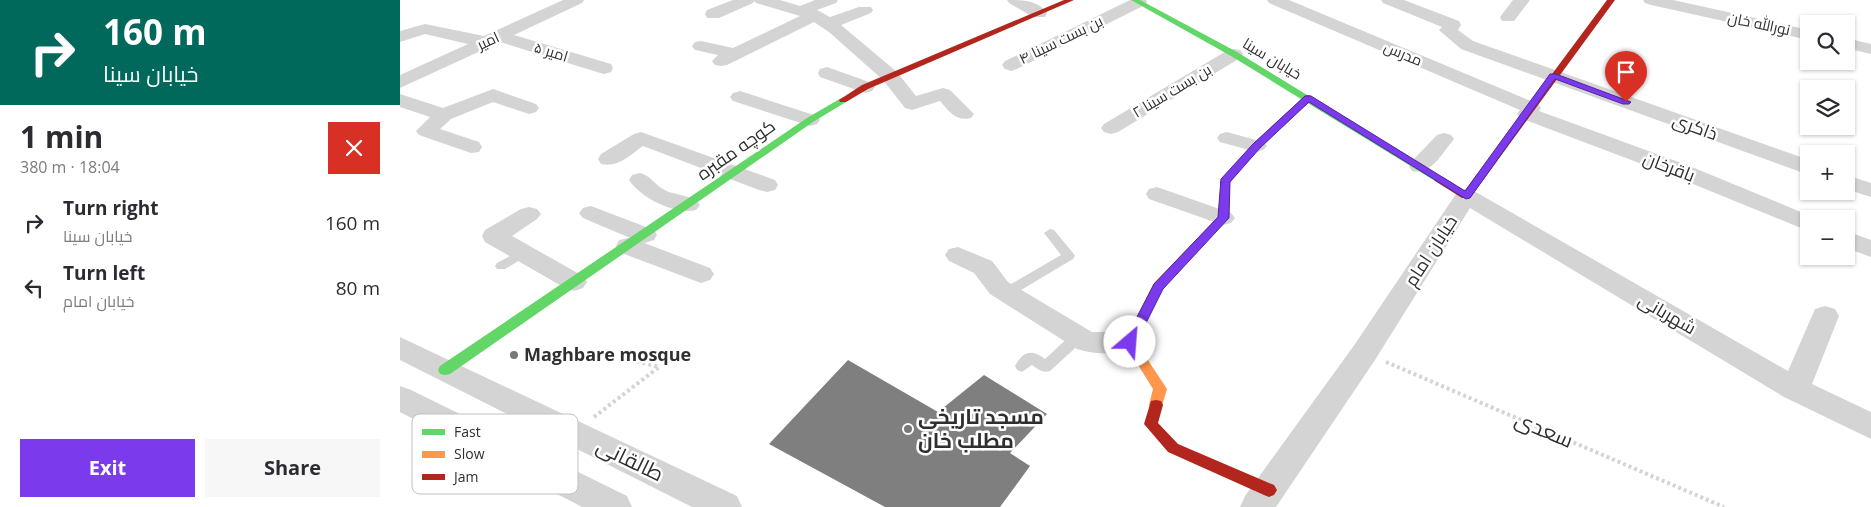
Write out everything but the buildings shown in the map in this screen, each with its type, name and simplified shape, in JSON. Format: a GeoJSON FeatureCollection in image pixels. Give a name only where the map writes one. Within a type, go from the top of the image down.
{"type":"FeatureCollection","features":[{"type":"Feature","properties":{"kind":"street"},"geometry":{"type":"LineString","coordinates":[[713,14],[747,0]]}},
{"type":"Feature","properties":{"kind":"street"},"geometry":{"type":"LineString","coordinates":[[764,0],[814,17],[890,76],[912,104],[944,94],[964,114]]}},
{"type":"Feature","properties":{"kind":"street"},"geometry":{"type":"LineString","coordinates":[[814,17],[830,0]]}},
{"type":"Feature","properties":{"kind":"street"},"geometry":{"type":"LineString","coordinates":[[1016,0],[1039,13]]}},
{"type":"Feature","properties":{"kind":"street","name":"کوچه مقبره"},"geometry":{"type":"LineString","coordinates":[[445,370],[636,241],[810,120],[865,87],[1070,0]]}},
{"type":"Feature","properties":{"kind":"street","name":"مدرس"},"geometry":{"type":"LineString","coordinates":[[1274,0],[1529,111]]}},
{"type":"Feature","properties":{"kind":"street","name":"ذاکری"},"geometry":{"type":"LineString","coordinates":[[1389,0],[1453,25],[1448,30],[1467,45],[1800,165]]}},
{"type":"Feature","properties":{"kind":"street"},"geometry":{"type":"LineString","coordinates":[[1508,17],[1522,0]]}},
{"type":"Feature","properties":{"kind":"street","name":"خیابان امام"},"geometry":{"type":"LineString","coordinates":[[1263,499],[1365,352],[1466,196],[1611,0]]}},
{"type":"Feature","properties":{"kind":"street","name":"نورالله خان"},"geometry":{"type":"LineString","coordinates":[[1651,0],[1800,33]]}},
{"type":"Feature","properties":{"kind":"street","name":"خیابان سینا"},"geometry":{"type":"LineString","coordinates":[[1143,1],[1308,98],[1466,196]]}},
{"type":"Feature","properties":{"kind":"street","name":"بن بست سینا ۴"},"geometry":{"type":"LineString","coordinates":[[1010,65],[1143,1]]}},
{"type":"Feature","properties":{"kind":"street","name":"امیر"},"geometry":{"type":"LineString","coordinates":[[400,82],[497,33],[559,8],[578,6]]}},
{"type":"Feature","properties":{"kind":"street"},"geometry":{"type":"LineString","coordinates":[[701,46],[728,58],[814,17],[865,10]]}},
{"type":"Feature","properties":{"kind":"street","name":"امیر ۵"},"geometry":{"type":"LineString","coordinates":[[400,37],[425,30],[497,33],[604,68]]}},
{"type":"Feature","properties":{"kind":"street"},"geometry":{"type":"LineString","coordinates":[[1855,46],[1871,49]]}},
{"type":"Feature","properties":{"kind":"street","name":"بن بست سینا ۲"},"geometry":{"type":"LineString","coordinates":[[1111,128],[1234,54]]}},
{"type":"Feature","properties":{"kind":"street"},"geometry":{"type":"LineString","coordinates":[[827,74],[865,87]]}},
{"type":"Feature","properties":{"kind":"street"},"geometry":{"type":"LineString","coordinates":[[471,147],[426,131],[444,115],[493,95],[529,108]]}},
{"type":"Feature","properties":{"kind":"street"},"geometry":{"type":"LineString","coordinates":[[740,97],[810,120]]}},
{"type":"Feature","properties":{"kind":"street"},"geometry":{"type":"LineString","coordinates":[[1130,342],[1158,286],[1223,218],[1225,182],[1256,146],[1308,98]]}},
{"type":"Feature","properties":{"kind":"street"},"geometry":{"type":"LineString","coordinates":[[400,100],[444,115]]}},
{"type":"Feature","properties":{"kind":"street","name":"باقرخان"},"geometry":{"type":"LineString","coordinates":[[1529,111],[1685,165],[1800,220]]}},
{"type":"Feature","properties":{"kind":"street"},"geometry":{"type":"LineString","coordinates":[[609,159],[642,138],[768,185]]}},
{"type":"Feature","properties":{"kind":"street"},"geometry":{"type":"LineString","coordinates":[[1227,138],[1256,146]]}},
{"type":"Feature","properties":{"kind":"street"},"geometry":{"type":"LineString","coordinates":[[1420,166],[1444,139]]}},
{"type":"Feature","properties":{"kind":"street"},"geometry":{"type":"LineString","coordinates":[[640,180],[655,194],[688,205]]}},
{"type":"Feature","properties":{"kind":"street"},"geometry":{"type":"LineString","coordinates":[[1855,185],[1871,190]]}},
{"type":"Feature","properties":{"kind":"street"},"geometry":{"type":"LineString","coordinates":[[1157,194],[1223,218]]}},
{"type":"Feature","properties":{"kind":"street","name":"شهربانی"},"geometry":{"type":"LineString","coordinates":[[1466,196],[1795,389],[1871,426]]}},
{"type":"Feature","properties":{"kind":"street"},"geometry":{"type":"LineString","coordinates":[[591,213],[636,241],[701,274]]}},
{"type":"Feature","properties":{"kind":"street"},"geometry":{"type":"LineString","coordinates":[[529,214],[494,236],[574,282]]}},
{"type":"Feature","properties":{"kind":"street"},"geometry":{"type":"LineString","coordinates":[[1855,243],[1871,249]]}},
{"type":"Feature","properties":{"kind":"street"},"geometry":{"type":"LineString","coordinates":[[958,255],[984,267],[999,288],[1006,293],[1087,342],[1130,342]]}},
{"type":"Feature","properties":{"kind":"street"},"geometry":{"type":"LineString","coordinates":[[1795,389],[1825,316]]}},
{"type":"Feature","properties":{"kind":"street"},"geometry":{"type":"LineString","coordinates":[[1130,342],[1160,389],[1151,424],[1173,448],[1263,499]]}},
{"type":"Feature","properties":{"kind":"street","name":"طالقانی"},"geometry":{"type":"LineString","coordinates":[[400,348],[535,414]]}},
{"type":"Feature","properties":{"kind":"street"},"geometry":{"type":"LineString","coordinates":[[400,398],[432,414]]}},
{"type":"Feature","properties":{"kind":"street","name":"طالقانی"},"geometry":{"type":"LineString","coordinates":[[578,435],[725,507]]}},
{"type":"Feature","properties":{"kind":"street"},"geometry":{"type":"LineString","coordinates":[[578,488],[615,507]]}},
{"type":"Feature","properties":{"kind":"lane"},"geometry":{"type":"LineString","coordinates":[[1006,293],[1069,256],[1050,233]]}},
{"type":"Feature","properties":{"kind":"lane"},"geometry":{"type":"LineString","coordinates":[[501,266],[523,253]]}},
{"type":"Feature","properties":{"kind":"lane"},"geometry":{"type":"LineString","coordinates":[[1022,366],[1032,357],[1045,367],[1078,337]]}},
{"type":"Feature","properties":{"kind":"path","name":"سعدی"},"geometry":{"type":"LineString","coordinates":[[1365,352],[1724,507]]}},
{"type":"Feature","properties":{"kind":"path"},"geometry":{"type":"LineString","coordinates":[[578,430],[659,367],[620,357]]}},
{"type":"Feature","properties":{"kind":"traffic: fast"},"geometry":{"type":"LineString","coordinates":[[1135,0],[1234,54],[1439,179]]}},
{"type":"Feature","properties":{"kind":"traffic: fast"},"geometry":{"type":"LineString","coordinates":[[445,370],[810,120],[843,100]]}},
{"type":"Feature","properties":{"kind":"traffic: slow"},"geometry":{"type":"LineString","coordinates":[[1156,405],[1160,389],[1130,342],[1158,286],[1223,218],[1225,190]]}},
{"type":"Feature","properties":{"kind":"traffic: jam"},"geometry":{"type":"LineString","coordinates":[[843,100],[865,87],[1070,0]]}},
{"type":"Feature","properties":{"kind":"traffic: jam"},"geometry":{"type":"LineString","coordinates":[[1439,179],[1466,196],[1611,0]]}},
{"type":"Feature","properties":{"kind":"traffic: jam"},"geometry":{"type":"LineString","coordinates":[[1225,190],[1225,182],[1256,146],[1308,98]]}},
{"type":"Feature","properties":{"kind":"traffic: jam"},"geometry":{"type":"LineString","coordinates":[[1156,405],[1151,424],[1173,448],[1269,490]]}},
{"type":"Feature","properties":{"kind":"place","name":"Maghbare mosque"},"geometry":{"type":"Point","coordinates":[514,355]}},
{"type":"Feature","properties":{"kind":"place","name":"مسجد تاریخی مطلب خان"},"geometry":{"type":"Point","coordinates":[908,429]}},
{"type":"Feature","properties":{"kind":"route"},"geometry":{"type":"LineString","coordinates":[[1130,342],[1158,286],[1223,218],[1225,182],[1256,146],[1308,98],[1466,196],[1553,76],[1626,102]]}}]}
